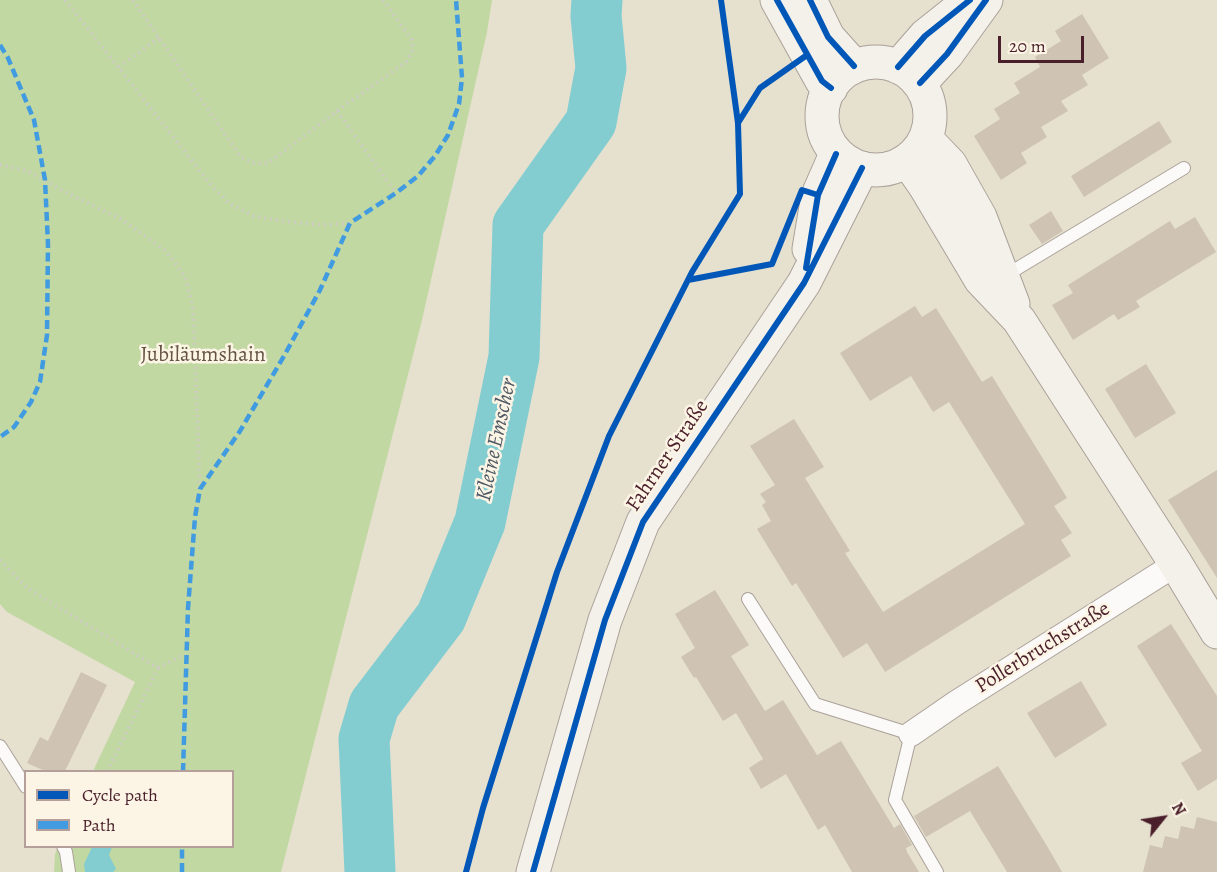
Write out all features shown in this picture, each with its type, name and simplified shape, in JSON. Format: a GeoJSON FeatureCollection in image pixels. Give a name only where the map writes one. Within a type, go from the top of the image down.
{"type":"FeatureCollection","features":[{"type":"Feature","properties":{"kind":"street"},"geometry":{"type":"LineString","coordinates":[[777,0],[822,81],[831,88]]}},
{"type":"Feature","properties":{"kind":"street"},"geometry":{"type":"LineString","coordinates":[[810,0],[828,37],[854,66]]}},
{"type":"Feature","properties":{"kind":"street"},"geometry":{"type":"LineString","coordinates":[[909,75],[925,36],[970,0]]}},
{"type":"Feature","properties":{"kind":"street"},"geometry":{"type":"LineString","coordinates":[[909,75],[947,54],[986,0]]}},
{"type":"Feature","properties":{"kind":"street"},"geometry":{"type":"LineString","coordinates":[[877,62],[909,75],[927,97],[930,118],[916,149],[896,168],[875,171],[849,161],[825,136],[822,115],[826,94],[838,77],[854,66],[877,62]]}},
{"type":"Feature","properties":{"kind":"street"},"geometry":{"type":"LineString","coordinates":[[916,149],[925,186],[981,280],[996,282],[1217,632]]}},
{"type":"Feature","properties":{"kind":"street","name":"Fahrner Straße"},"geometry":{"type":"LineString","coordinates":[[533,872],[605,620],[643,522],[804,283],[818,195],[849,161]]}},
{"type":"Feature","properties":{"kind":"street","name":"Pollerbruchstraße"},"geometry":{"type":"LineString","coordinates":[[911,734],[1176,564]]}},
{"type":"Feature","properties":{"kind":"lane"},"geometry":{"type":"LineString","coordinates":[[996,282],[1184,168]]}},
{"type":"Feature","properties":{"kind":"lane"},"geometry":{"type":"LineString","coordinates":[[748,599],[815,704],[911,734],[895,800],[937,872]]}},
{"type":"Feature","properties":{"kind":"lane"},"geometry":{"type":"LineString","coordinates":[[0,747],[24,784]]}},
{"type":"Feature","properties":{"kind":"lane"},"geometry":{"type":"LineString","coordinates":[[64,848],[69,872]]}},
{"type":"Feature","properties":{"kind":"path"},"geometry":{"type":"LineString","coordinates":[[65,0],[212,186],[230,204],[254,216],[281,221],[321,225],[350,223]]}},
{"type":"Feature","properties":{"kind":"path"},"geometry":{"type":"LineString","coordinates":[[133,0],[240,156],[252,164],[268,163],[406,62],[413,50],[412,40],[383,0]]}},
{"type":"Feature","properties":{"kind":"path"},"geometry":{"type":"LineString","coordinates":[[119,67],[159,38]]}},
{"type":"Feature","properties":{"kind":"path"},"geometry":{"type":"LineString","coordinates":[[337,111],[396,193]]}},
{"type":"Feature","properties":{"kind":"path"},"geometry":{"type":"LineString","coordinates":[[0,165],[28,171],[121,219],[166,251],[185,277],[193,307],[200,489]]}},
{"type":"Feature","properties":{"kind":"path"},"geometry":{"type":"LineString","coordinates":[[0,560],[27,588],[158,668]]}},
{"type":"Feature","properties":{"kind":"path"},"geometry":{"type":"LineString","coordinates":[[107,770],[158,668],[185,654]]}},
{"type":"Feature","properties":{"kind":"green space","name":"Jubiläumshain"},"geometry":{"type":"Polygon","coordinates":[[[0,0],[492,0],[487,32],[422,320],[281,872],[54,872],[58,848],[234,848],[234,770],[93,770],[135,682],[7,612],[0,604],[0,0]]]}},
{"type":"Feature","properties":{"kind":"water"},"geometry":{"type":"Polygon","coordinates":[[[92,848],[112,848],[109,855],[116,869],[113,872],[85,872],[84,864],[92,848]]]}},
{"type":"Feature","properties":{"kind":"building"},"geometry":{"type":"Polygon","coordinates":[[[1082,14],[1109,58],[1082,75],[1088,85],[1061,101],[1068,111],[1041,127],[1047,137],[1021,153],[1027,163],[1001,180],[974,136],[1000,119],[994,109],[1020,93],[1014,83],[1040,67],[1035,57],[1061,41],[1055,31],[1082,14]]]}},
{"type":"Feature","properties":{"kind":"building"},"geometry":{"type":"Polygon","coordinates":[[[1159,121],[1172,142],[1084,197],[1071,176],[1159,121]]]}},
{"type":"Feature","properties":{"kind":"building"},"geometry":{"type":"Polygon","coordinates":[[[1051,211],[1063,231],[1042,244],[1029,225],[1051,211]]]}},
{"type":"Feature","properties":{"kind":"building"},"geometry":{"type":"Polygon","coordinates":[[[1195,217],[1216,252],[1136,301],[1140,307],[1118,320],[1114,314],[1073,340],[1052,305],[1073,293],[1068,285],[1170,221],[1175,229],[1195,217]]]}},
{"type":"Feature","properties":{"kind":"building"},"geometry":{"type":"Polygon","coordinates":[[[915,306],[922,317],[936,308],[982,382],[992,376],[1067,498],[1054,506],[1072,533],[1061,540],[1071,556],[885,672],[867,643],[843,658],[796,583],[792,586],[757,529],[771,521],[762,505],[766,502],[760,494],[775,485],[750,446],[794,419],[824,467],[805,478],[850,551],[845,553],[883,612],[1025,524],[949,402],[933,412],[911,376],[870,401],[840,353],[915,306]]]}},
{"type":"Feature","properties":{"kind":"building"},"geometry":{"type":"Polygon","coordinates":[[[1146,364],[1176,413],[1135,438],[1105,389],[1146,364]]]}},
{"type":"Feature","properties":{"kind":"building"},"geometry":{"type":"Polygon","coordinates":[[[1217,470],[1217,578],[1168,500],[1217,470]]]}},
{"type":"Feature","properties":{"kind":"building"},"geometry":{"type":"Polygon","coordinates":[[[715,590],[749,645],[731,656],[765,711],[783,700],[817,755],[841,741],[894,828],[900,824],[912,845],[906,848],[907,852],[919,872],[852,872],[825,825],[818,830],[786,774],[761,789],[749,768],[763,759],[736,713],[723,721],[681,657],[695,648],[675,614],[715,590]]]}},
{"type":"Feature","properties":{"kind":"building"},"geometry":{"type":"Polygon","coordinates":[[[1171,624],[1217,696],[1217,779],[1198,791],[1181,763],[1202,751],[1137,646],[1171,624]]]}},
{"type":"Feature","properties":{"kind":"building"},"geometry":{"type":"Polygon","coordinates":[[[81,672],[107,685],[65,770],[43,770],[27,763],[40,737],[48,741],[81,672]]]}},
{"type":"Feature","properties":{"kind":"building"},"geometry":{"type":"Polygon","coordinates":[[[1081,681],[1107,725],[1055,758],[1027,713],[1081,681]]]}},
{"type":"Feature","properties":{"kind":"building"},"geometry":{"type":"Polygon","coordinates":[[[998,766],[1062,872],[1007,872],[970,811],[926,837],[914,816],[998,766]]]}},
{"type":"Feature","properties":{"kind":"building"},"geometry":{"type":"Polygon","coordinates":[[[1197,817],[1217,822],[1217,872],[1143,872],[1150,845],[1162,848],[1165,836],[1178,839],[1181,826],[1194,829],[1197,817]]]}},
{"type":"Feature","properties":{"kind":"waterway","name":"Kleine Emscher"},"geometry":{"type":"LineString","coordinates":[[370,872],[364,739],[374,705],[441,617],[480,522],[514,357],[518,225],[591,122],[601,68],[596,16],[597,0]]}},
{"type":"Feature","properties":{"kind":"marked path"},"geometry":{"type":"LineString","coordinates":[[183,770],[188,608],[195,517],[200,489],[240,431],[284,356],[320,290],[350,223],[418,176],[435,156],[448,135],[459,104],[462,78],[456,0]]}},
{"type":"Feature","properties":{"kind":"marked path"},"geometry":{"type":"LineString","coordinates":[[0,45],[8,58],[34,120],[45,180],[48,244],[47,335],[40,382],[31,402],[14,427],[0,437]]}},
{"type":"Feature","properties":{"kind":"marked path"},"geometry":{"type":"LineString","coordinates":[[182,848],[182,872]]}},
{"type":"Feature","properties":{"kind":"cycle path"},"geometry":{"type":"LineString","coordinates":[[466,872],[483,808],[557,572],[609,436],[692,272],[740,194],[738,123],[721,0]]}},
{"type":"Feature","properties":{"kind":"cycle path"},"geometry":{"type":"LineString","coordinates":[[777,0],[822,81],[831,88]]}},
{"type":"Feature","properties":{"kind":"cycle path"},"geometry":{"type":"LineString","coordinates":[[810,0],[828,37],[854,66]]}},
{"type":"Feature","properties":{"kind":"cycle path"},"geometry":{"type":"LineString","coordinates":[[898,67],[925,36],[970,0]]}},
{"type":"Feature","properties":{"kind":"cycle path"},"geometry":{"type":"LineString","coordinates":[[920,83],[947,54],[986,0]]}},
{"type":"Feature","properties":{"kind":"cycle path"},"geometry":{"type":"LineString","coordinates":[[738,123],[760,88],[807,55]]}},
{"type":"Feature","properties":{"kind":"cycle path"},"geometry":{"type":"LineString","coordinates":[[806,268],[818,195],[836,154]]}},
{"type":"Feature","properties":{"kind":"cycle path"},"geometry":{"type":"LineString","coordinates":[[533,872],[605,620],[643,522],[804,283],[862,168]]}},
{"type":"Feature","properties":{"kind":"cycle path"},"geometry":{"type":"LineString","coordinates":[[688,280],[772,264],[802,190],[818,195]]}}]}
